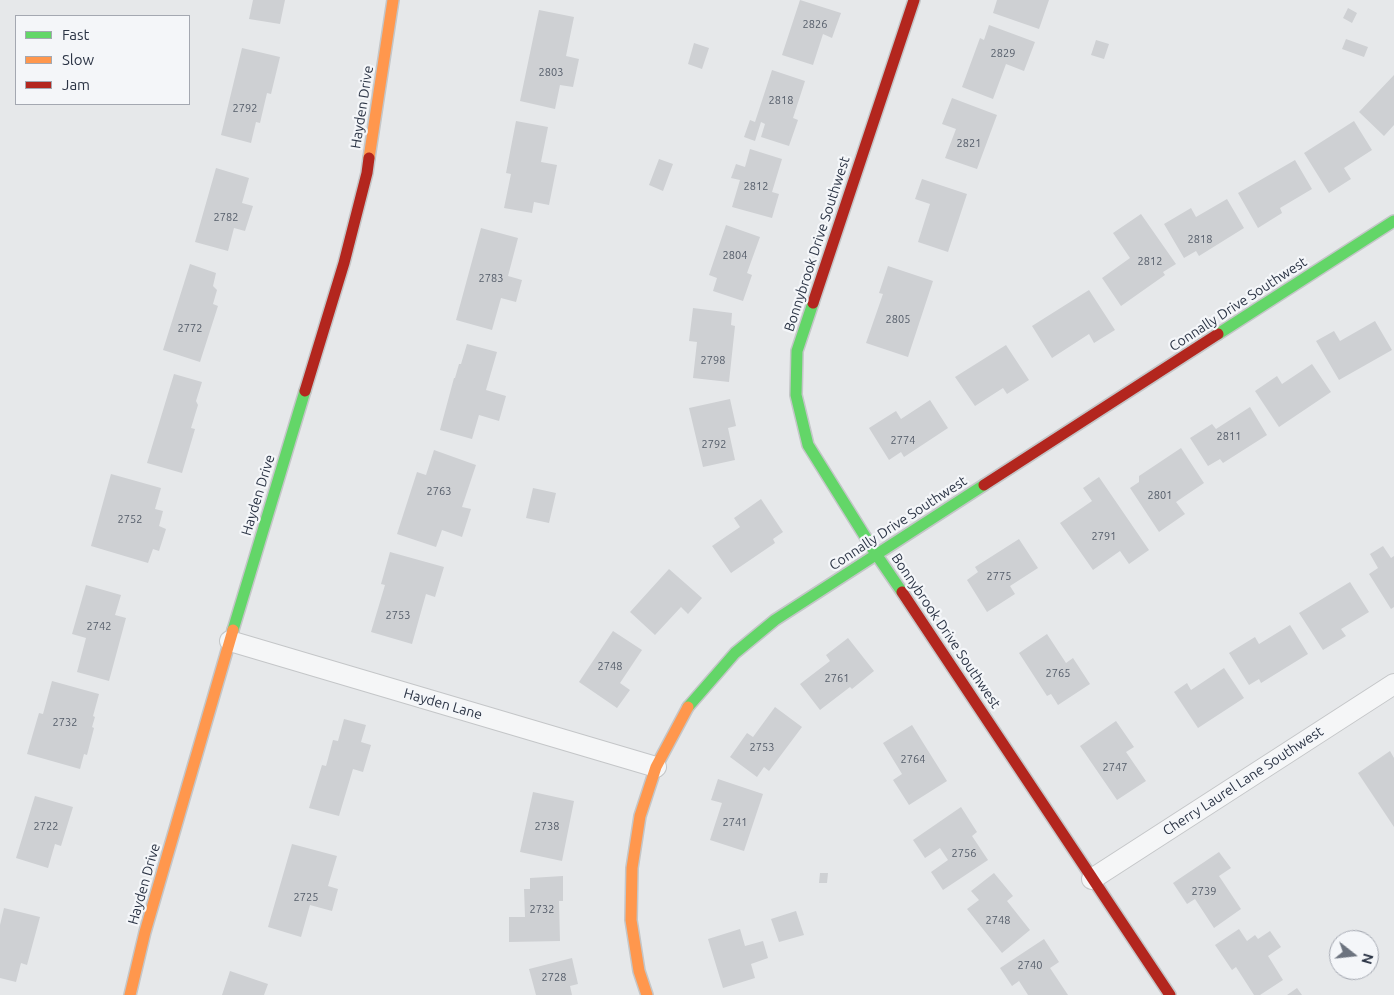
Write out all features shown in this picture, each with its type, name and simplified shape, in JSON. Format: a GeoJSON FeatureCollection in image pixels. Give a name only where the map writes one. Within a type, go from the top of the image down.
{"type":"FeatureCollection","features":[{"type":"Feature","properties":{"kind":"street","name":"Hayden Drive"},"geometry":{"type":"LineString","coordinates":[[130,995],[145,932],[230,641],[344,263],[367,173],[394,0]]}},
{"type":"Feature","properties":{"kind":"street","name":"Bonnybrook Drive Southwest"},"geometry":{"type":"LineString","coordinates":[[914,0],[797,351],[796,395],[808,445],[876,554],[1170,995]]}},
{"type":"Feature","properties":{"kind":"street","name":"Connally Drive Southwest"},"geometry":{"type":"LineString","coordinates":[[647,995],[639,971],[631,920],[632,868],[640,816],[656,767],[689,706],[734,653],[775,620],[1394,221]]}},
{"type":"Feature","properties":{"kind":"street","name":"Hayden Lane"},"geometry":{"type":"LineString","coordinates":[[230,641],[656,767]]}},
{"type":"Feature","properties":{"kind":"street","name":"Cherry Laurel Lane Southwest"},"geometry":{"type":"LineString","coordinates":[[1092,879],[1394,684]]}},
{"type":"Feature","properties":{"kind":"building"},"geometry":{"type":"Polygon","coordinates":[[[253,0],[285,0],[280,24],[249,19],[253,0]]]}},
{"type":"Feature","properties":{"kind":"building"},"geometry":{"type":"Polygon","coordinates":[[[800,0],[841,13],[832,38],[823,34],[813,65],[782,55],[800,0]]]}},
{"type":"Feature","properties":{"kind":"building"},"geometry":{"type":"Polygon","coordinates":[[[997,0],[1049,0],[1039,29],[993,13],[997,0]]]}},
{"type":"Feature","properties":{"kind":"building"},"geometry":{"type":"Polygon","coordinates":[[[1348,8],[1357,13],[1352,23],[1343,18],[1348,8]]]}},
{"type":"Feature","properties":{"kind":"building"},"geometry":{"type":"Polygon","coordinates":[[[539,10],[574,17],[566,56],[579,59],[573,87],[560,85],[555,109],[520,101],[539,10]]]}},
{"type":"Feature","properties":{"kind":"building"},"geometry":{"type":"Polygon","coordinates":[[[989,25],[1035,42],[1024,71],[1006,64],[993,99],[962,87],[980,38],[984,40],[989,25]]]}},
{"type":"Feature","properties":{"kind":"building"},"geometry":{"type":"Polygon","coordinates":[[[1346,39],[1368,47],[1364,57],[1342,49],[1346,39]]]}},
{"type":"Feature","properties":{"kind":"building"},"geometry":{"type":"Polygon","coordinates":[[[1096,40],[1109,44],[1104,59],[1091,55],[1096,40]]]}},
{"type":"Feature","properties":{"kind":"building"},"geometry":{"type":"Polygon","coordinates":[[[694,43],[709,48],[702,69],[688,64],[694,43]]]}},
{"type":"Feature","properties":{"kind":"building"},"geometry":{"type":"Polygon","coordinates":[[[242,48],[280,57],[271,94],[267,93],[260,123],[256,122],[251,143],[221,135],[242,48]]]}},
{"type":"Feature","properties":{"kind":"building"},"geometry":{"type":"Polygon","coordinates":[[[772,70],[805,81],[793,118],[798,120],[789,146],[761,137],[765,124],[761,122],[755,141],[744,137],[750,120],[755,122],[772,70]]]}},
{"type":"Feature","properties":{"kind":"building"},"geometry":{"type":"Polygon","coordinates":[[[1394,75],[1394,125],[1384,136],[1359,112],[1394,75]]]}},
{"type":"Feature","properties":{"kind":"building"},"geometry":{"type":"Polygon","coordinates":[[[952,98],[997,115],[977,169],[945,158],[956,129],[942,124],[952,98]]]}},
{"type":"Feature","properties":{"kind":"building"},"geometry":{"type":"Polygon","coordinates":[[[516,121],[548,127],[541,162],[557,165],[549,205],[534,202],[532,213],[504,208],[511,174],[506,173],[516,121]]]}},
{"type":"Feature","properties":{"kind":"building"},"geometry":{"type":"Polygon","coordinates":[[[1354,121],[1372,150],[1344,168],[1351,179],[1329,193],[1304,153],[1354,121]]]}},
{"type":"Feature","properties":{"kind":"building"},"geometry":{"type":"Polygon","coordinates":[[[750,149],[782,159],[772,192],[779,194],[772,218],[732,207],[740,180],[731,178],[736,164],[745,167],[750,149]]]}},
{"type":"Feature","properties":{"kind":"building"},"geometry":{"type":"Polygon","coordinates":[[[659,159],[673,164],[663,191],[649,185],[659,159]]]}},
{"type":"Feature","properties":{"kind":"building"},"geometry":{"type":"Polygon","coordinates":[[[1295,160],[1312,189],[1280,208],[1282,213],[1258,228],[1238,193],[1295,160]]]}},
{"type":"Feature","properties":{"kind":"building"},"geometry":{"type":"Polygon","coordinates":[[[216,168],[249,178],[242,203],[253,206],[245,231],[234,228],[228,251],[195,242],[216,168]]]}},
{"type":"Feature","properties":{"kind":"building"},"geometry":{"type":"Polygon","coordinates":[[[922,179],[967,194],[948,252],[918,242],[930,204],[915,199],[922,179]]]}},
{"type":"Feature","properties":{"kind":"building"},"geometry":{"type":"Polygon","coordinates":[[[1227,199],[1244,228],[1199,256],[1196,251],[1184,258],[1164,224],[1191,208],[1196,217],[1227,199]]]}},
{"type":"Feature","properties":{"kind":"building"},"geometry":{"type":"Polygon","coordinates":[[[1141,214],[1176,264],[1163,272],[1165,275],[1121,306],[1102,278],[1130,258],[1113,233],[1141,214]]]}},
{"type":"Feature","properties":{"kind":"building"},"geometry":{"type":"Polygon","coordinates":[[[726,225],[760,237],[747,273],[752,275],[743,301],[713,291],[717,278],[709,275],[726,225]]]}},
{"type":"Feature","properties":{"kind":"building"},"geometry":{"type":"Polygon","coordinates":[[[481,228],[518,238],[508,276],[522,280],[516,302],[501,298],[492,330],[456,320],[481,228]]]}},
{"type":"Feature","properties":{"kind":"building"},"geometry":{"type":"Polygon","coordinates":[[[190,264],[216,273],[213,286],[217,290],[213,304],[218,306],[200,362],[163,350],[190,264]]]}},
{"type":"Feature","properties":{"kind":"building"},"geometry":{"type":"Polygon","coordinates":[[[888,266],[933,281],[908,357],[866,343],[883,294],[879,293],[888,266]]]}},
{"type":"Feature","properties":{"kind":"building"},"geometry":{"type":"Polygon","coordinates":[[[1089,290],[1115,330],[1094,343],[1089,334],[1052,358],[1032,326],[1089,290]]]}},
{"type":"Feature","properties":{"kind":"building"},"geometry":{"type":"Polygon","coordinates":[[[693,308],[732,313],[731,325],[735,326],[729,382],[693,378],[697,342],[689,341],[693,308]]]}},
{"type":"Feature","properties":{"kind":"building"},"geometry":{"type":"Polygon","coordinates":[[[1375,321],[1392,350],[1339,380],[1316,341],[1334,331],[1340,341],[1375,321]]]}},
{"type":"Feature","properties":{"kind":"building"},"geometry":{"type":"Polygon","coordinates":[[[467,344],[497,352],[486,390],[506,396],[499,421],[479,415],[472,439],[440,430],[454,378],[459,364],[461,364],[467,344]]]}},
{"type":"Feature","properties":{"kind":"building"},"geometry":{"type":"Polygon","coordinates":[[[1006,345],[1029,380],[1007,394],[1003,388],[975,406],[955,377],[1006,345]]]}},
{"type":"Feature","properties":{"kind":"building"},"geometry":{"type":"Polygon","coordinates":[[[1312,364],[1331,392],[1279,427],[1255,391],[1277,376],[1282,384],[1312,364]]]}},
{"type":"Feature","properties":{"kind":"building"},"geometry":{"type":"Polygon","coordinates":[[[174,374],[202,382],[191,428],[195,429],[182,473],[147,463],[174,374]]]}},
{"type":"Feature","properties":{"kind":"building"},"geometry":{"type":"Polygon","coordinates":[[[730,399],[736,426],[728,428],[735,460],[703,467],[689,408],[730,399]]]}},
{"type":"Feature","properties":{"kind":"building"},"geometry":{"type":"Polygon","coordinates":[[[930,400],[948,428],[904,457],[901,452],[889,460],[869,428],[896,411],[901,419],[930,400]]]}},
{"type":"Feature","properties":{"kind":"building"},"geometry":{"type":"Polygon","coordinates":[[[1250,407],[1267,435],[1223,463],[1220,459],[1208,466],[1190,438],[1212,424],[1216,429],[1250,407]]]}},
{"type":"Feature","properties":{"kind":"building"},"geometry":{"type":"Polygon","coordinates":[[[1181,448],[1204,483],[1176,502],[1185,514],[1159,532],[1130,488],[1139,482],[1139,476],[1181,448]]]}},
{"type":"Feature","properties":{"kind":"building"},"geometry":{"type":"Polygon","coordinates":[[[434,450],[476,465],[462,507],[471,509],[462,537],[442,530],[436,547],[397,534],[417,472],[426,475],[434,450]]]}},
{"type":"Feature","properties":{"kind":"building"},"geometry":{"type":"Polygon","coordinates":[[[111,474],[161,488],[155,509],[163,511],[159,526],[166,529],[159,551],[153,549],[148,563],[91,546],[111,474]]]}},
{"type":"Feature","properties":{"kind":"building"},"geometry":{"type":"Polygon","coordinates":[[[1099,477],[1149,550],[1129,564],[1120,551],[1093,570],[1060,523],[1092,501],[1083,488],[1099,477]]]}},
{"type":"Feature","properties":{"kind":"building"},"geometry":{"type":"Polygon","coordinates":[[[533,488],[556,493],[549,523],[526,518],[533,488]]]}},
{"type":"Feature","properties":{"kind":"building"},"geometry":{"type":"Polygon","coordinates":[[[761,499],[783,532],[773,539],[775,543],[731,573],[712,546],[740,527],[734,518],[761,499]]]}},
{"type":"Feature","properties":{"kind":"building"},"geometry":{"type":"Polygon","coordinates":[[[1019,539],[1038,568],[1010,586],[1015,594],[987,612],[967,580],[978,572],[975,567],[1019,539]]]}},
{"type":"Feature","properties":{"kind":"building"},"geometry":{"type":"Polygon","coordinates":[[[1383,546],[1391,558],[1394,556],[1394,607],[1391,609],[1369,574],[1378,568],[1370,554],[1383,546]]]}},
{"type":"Feature","properties":{"kind":"building"},"geometry":{"type":"Polygon","coordinates":[[[390,552],[444,567],[435,597],[426,594],[412,644],[371,632],[385,585],[381,584],[390,552]]]}},
{"type":"Feature","properties":{"kind":"building"},"geometry":{"type":"Polygon","coordinates":[[[669,569],[702,598],[688,614],[681,607],[655,635],[630,612],[669,569]]]}},
{"type":"Feature","properties":{"kind":"building"},"geometry":{"type":"Polygon","coordinates":[[[1350,582],[1369,612],[1341,629],[1346,636],[1323,650],[1299,613],[1350,582]]]}},
{"type":"Feature","properties":{"kind":"building"},"geometry":{"type":"Polygon","coordinates":[[[86,585],[121,595],[115,615],[126,618],[109,681],[77,672],[86,638],[72,634],[86,585]]]}},
{"type":"Feature","properties":{"kind":"building"},"geometry":{"type":"Polygon","coordinates":[[[1290,625],[1308,654],[1261,683],[1259,679],[1249,685],[1229,653],[1255,637],[1259,644],[1290,625]]]}},
{"type":"Feature","properties":{"kind":"building"},"geometry":{"type":"Polygon","coordinates":[[[613,631],[642,650],[620,683],[630,690],[617,708],[579,682],[613,631]]]}},
{"type":"Feature","properties":{"kind":"building"},"geometry":{"type":"Polygon","coordinates":[[[1047,634],[1066,663],[1073,658],[1090,684],[1058,705],[1051,694],[1047,696],[1019,653],[1047,634]]]}},
{"type":"Feature","properties":{"kind":"building"},"geometry":{"type":"Polygon","coordinates":[[[848,638],[874,671],[852,689],[850,687],[820,710],[800,684],[830,661],[826,655],[848,638]]]}},
{"type":"Feature","properties":{"kind":"building"},"geometry":{"type":"Polygon","coordinates":[[[1224,668],[1244,698],[1198,728],[1174,692],[1187,683],[1191,690],[1224,668]]]}},
{"type":"Feature","properties":{"kind":"building"},"geometry":{"type":"Polygon","coordinates":[[[52,681],[99,694],[93,716],[95,717],[92,727],[94,728],[87,755],[84,754],[80,769],[27,754],[39,713],[43,714],[52,681]]]}},
{"type":"Feature","properties":{"kind":"building"},"geometry":{"type":"Polygon","coordinates":[[[775,707],[802,727],[769,771],[764,767],[757,777],[730,757],[747,733],[753,737],[775,707]]]}},
{"type":"Feature","properties":{"kind":"building"},"geometry":{"type":"Polygon","coordinates":[[[344,719],[366,725],[361,742],[371,745],[363,772],[353,769],[339,816],[309,808],[322,765],[326,766],[333,740],[338,741],[344,719]]]}},
{"type":"Feature","properties":{"kind":"building"},"geometry":{"type":"Polygon","coordinates":[[[1116,721],[1134,747],[1126,752],[1146,781],[1117,800],[1080,746],[1116,721]]]}},
{"type":"Feature","properties":{"kind":"building"},"geometry":{"type":"Polygon","coordinates":[[[912,725],[947,781],[909,805],[893,780],[902,774],[883,743],[912,725]]]}},
{"type":"Feature","properties":{"kind":"building"},"geometry":{"type":"Polygon","coordinates":[[[1390,751],[1394,758],[1394,827],[1358,773],[1390,751]]]}},
{"type":"Feature","properties":{"kind":"building"},"geometry":{"type":"Polygon","coordinates":[[[718,779],[763,794],[744,851],[710,840],[722,803],[711,800],[718,779]]]}},
{"type":"Feature","properties":{"kind":"building"},"geometry":{"type":"Polygon","coordinates":[[[533,792],[574,801],[562,861],[520,852],[533,792]]]}},
{"type":"Feature","properties":{"kind":"building"},"geometry":{"type":"Polygon","coordinates":[[[35,796],[73,807],[61,846],[55,844],[48,868],[16,858],[35,796]]]}},
{"type":"Feature","properties":{"kind":"building"},"geometry":{"type":"Polygon","coordinates":[[[961,807],[977,832],[972,836],[988,860],[943,890],[931,872],[948,860],[940,848],[925,858],[913,840],[961,807]]]}},
{"type":"Feature","properties":{"kind":"building"},"geometry":{"type":"Polygon","coordinates":[[[292,844],[337,856],[328,886],[338,889],[332,911],[310,905],[301,937],[268,927],[292,844]]]}},
{"type":"Feature","properties":{"kind":"building"},"geometry":{"type":"Polygon","coordinates":[[[1219,852],[1231,868],[1219,876],[1241,909],[1214,928],[1195,899],[1187,904],[1173,883],[1219,852]]]}},
{"type":"Feature","properties":{"kind":"building"},"geometry":{"type":"Polygon","coordinates":[[[820,873],[828,873],[827,883],[819,883],[820,873]]]}},
{"type":"Feature","properties":{"kind":"building"},"geometry":{"type":"Polygon","coordinates":[[[994,873],[1013,896],[1007,901],[1030,930],[1002,953],[967,909],[979,900],[971,891],[994,873]]]}},
{"type":"Feature","properties":{"kind":"building"},"geometry":{"type":"Polygon","coordinates":[[[563,876],[563,901],[559,901],[560,941],[509,942],[509,917],[525,917],[524,889],[530,889],[530,878],[563,876]]]}},
{"type":"Feature","properties":{"kind":"building"},"geometry":{"type":"Polygon","coordinates":[[[4,908],[40,917],[27,965],[21,963],[16,982],[0,978],[0,925],[4,908]]]}},
{"type":"Feature","properties":{"kind":"building"},"geometry":{"type":"Polygon","coordinates":[[[796,911],[804,935],[779,942],[771,919],[796,911]]]}},
{"type":"Feature","properties":{"kind":"building"},"geometry":{"type":"Polygon","coordinates":[[[740,929],[745,946],[763,941],[768,958],[751,964],[755,978],[723,988],[708,939],[740,929]]]}},
{"type":"Feature","properties":{"kind":"building"},"geometry":{"type":"Polygon","coordinates":[[[1239,929],[1247,941],[1255,935],[1258,939],[1270,931],[1281,947],[1268,956],[1283,980],[1260,995],[1254,995],[1236,967],[1232,970],[1215,945],[1239,929]]]}},
{"type":"Feature","properties":{"kind":"building"},"geometry":{"type":"Polygon","coordinates":[[[1044,939],[1059,962],[1050,968],[1068,995],[1028,995],[1019,981],[1012,986],[1000,968],[1044,939]]]}},
{"type":"Feature","properties":{"kind":"building"},"geometry":{"type":"Polygon","coordinates":[[[572,958],[578,984],[570,986],[572,995],[536,995],[529,969],[572,958]]]}},
{"type":"Feature","properties":{"kind":"building"},"geometry":{"type":"Polygon","coordinates":[[[230,971],[268,984],[264,995],[222,995],[230,971]]]}},
{"type":"Feature","properties":{"kind":"building"},"geometry":{"type":"Polygon","coordinates":[[[1297,988],[1302,995],[1287,995],[1297,988]]]}},
{"type":"Feature","properties":{"kind":"traffic: fast"},"geometry":{"type":"LineString","coordinates":[[1218,334],[1394,221]]}},
{"type":"Feature","properties":{"kind":"traffic: fast"},"geometry":{"type":"LineString","coordinates":[[813,303],[797,351],[796,395],[808,445],[902,592]]}},
{"type":"Feature","properties":{"kind":"traffic: fast"},"geometry":{"type":"LineString","coordinates":[[233,630],[305,391]]}},
{"type":"Feature","properties":{"kind":"traffic: fast"},"geometry":{"type":"LineString","coordinates":[[688,707],[735,653],[775,620],[984,485]]}},
{"type":"Feature","properties":{"kind":"traffic: slow"},"geometry":{"type":"LineString","coordinates":[[369,158],[393,0]]}},
{"type":"Feature","properties":{"kind":"traffic: slow"},"geometry":{"type":"LineString","coordinates":[[130,995],[145,932],[233,630]]}},
{"type":"Feature","properties":{"kind":"traffic: slow"},"geometry":{"type":"LineString","coordinates":[[647,995],[639,971],[631,920],[632,868],[640,816],[656,767],[688,707]]}},
{"type":"Feature","properties":{"kind":"traffic: jam"},"geometry":{"type":"LineString","coordinates":[[813,303],[914,0]]}},
{"type":"Feature","properties":{"kind":"traffic: jam"},"geometry":{"type":"LineString","coordinates":[[305,391],[344,263],[367,173],[369,158]]}},
{"type":"Feature","properties":{"kind":"traffic: jam"},"geometry":{"type":"LineString","coordinates":[[984,485],[1218,334]]}},
{"type":"Feature","properties":{"kind":"traffic: jam"},"geometry":{"type":"LineString","coordinates":[[902,592],[1170,995]]}}]}
